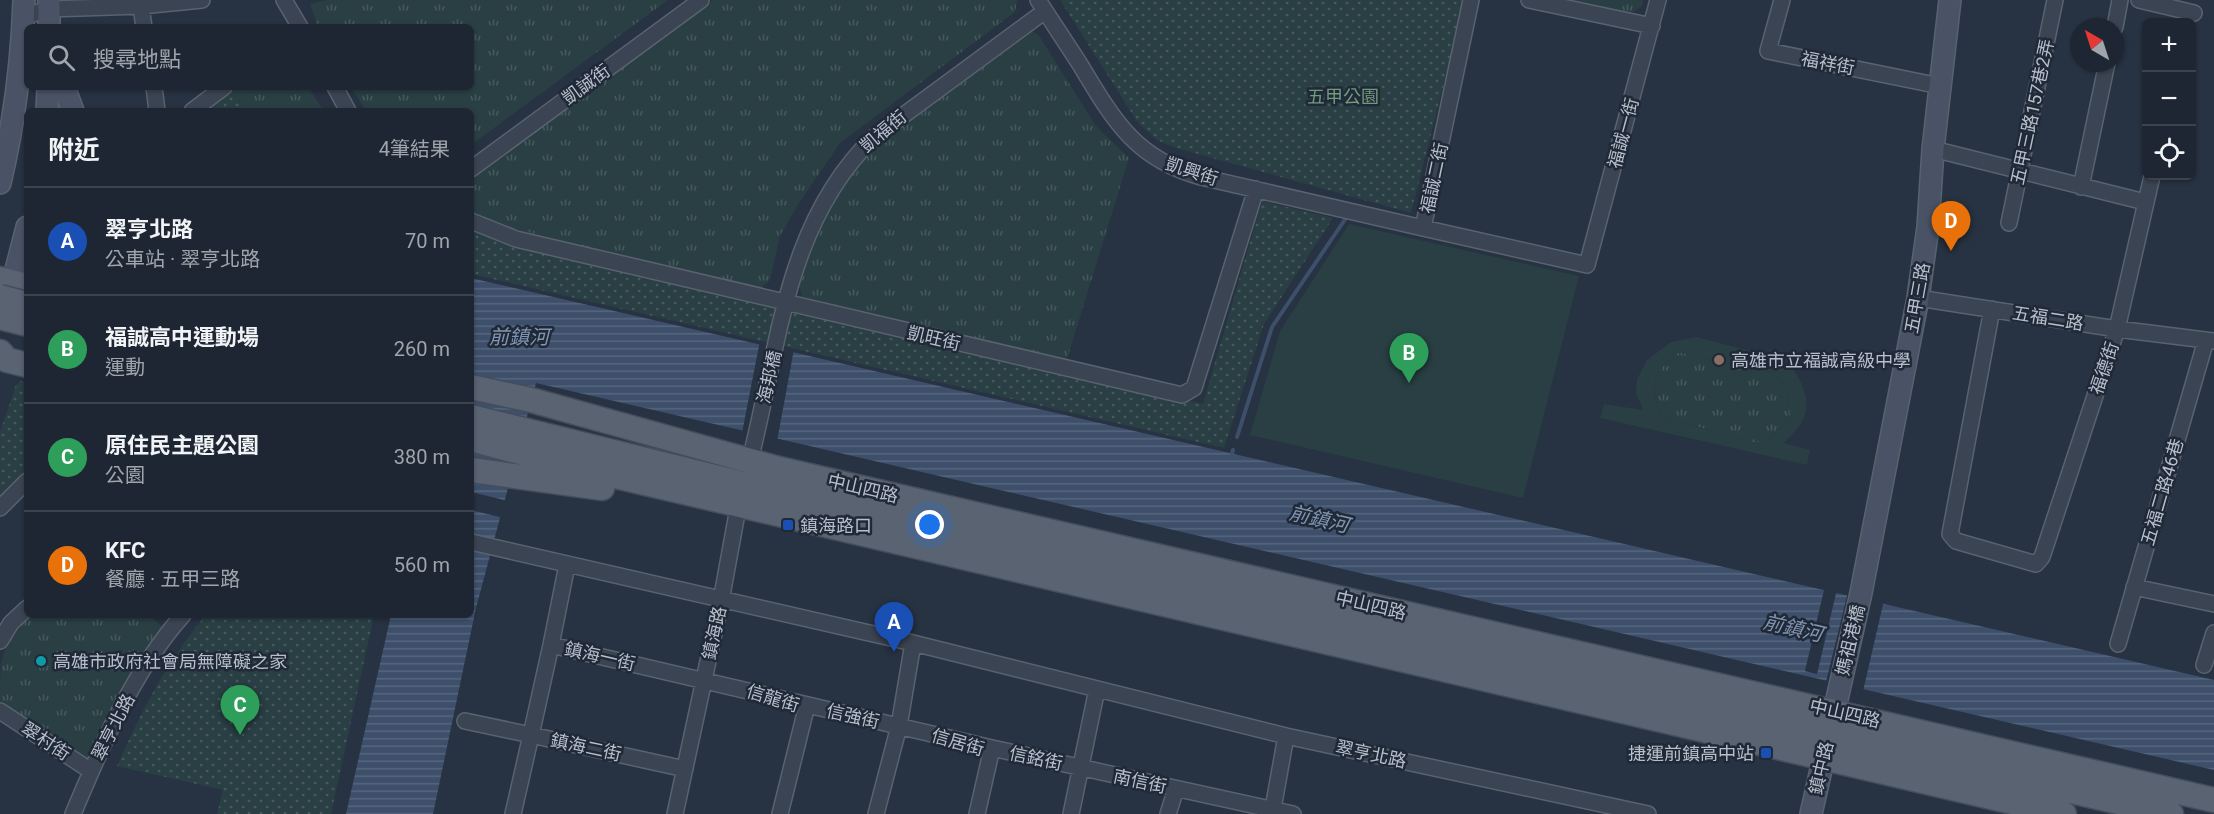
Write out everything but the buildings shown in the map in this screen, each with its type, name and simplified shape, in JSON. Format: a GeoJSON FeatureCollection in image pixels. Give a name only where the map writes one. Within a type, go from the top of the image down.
{"type":"FeatureCollection","features":[{"type":"Feature","properties":{"kind":"main road","name":"五甲三路"},"geometry":{"type":"LineString","coordinates":[[1861,593],[1918,298],[1928,226],[1933,149],[1950,0]]}},
{"type":"Feature","properties":{"kind":"main road"},"geometry":{"type":"LineString","coordinates":[[0,183],[11,135],[23,8]]}},
{"type":"Feature","properties":{"kind":"main road"},"geometry":{"type":"LineString","coordinates":[[47,108],[48,90]]}},
{"type":"Feature","properties":{"kind":"main road"},"geometry":{"type":"LineString","coordinates":[[65,90],[72,108]]}},
{"type":"Feature","properties":{"kind":"main road"},"geometry":{"type":"LineString","coordinates":[[0,324],[24,240]]}},
{"type":"Feature","properties":{"kind":"main road"},"geometry":{"type":"LineString","coordinates":[[13,284],[24,300]]}},
{"type":"Feature","properties":{"kind":"main road"},"geometry":{"type":"LineString","coordinates":[[0,317],[24,323]]}},
{"type":"Feature","properties":{"kind":"main road"},"geometry":{"type":"LineString","coordinates":[[0,347],[24,353]]}},
{"type":"Feature","properties":{"kind":"main road"},"geometry":{"type":"LineString","coordinates":[[0,352],[7,360],[24,363]]}},
{"type":"Feature","properties":{"kind":"main road","name":"中山四路"},"geometry":{"type":"LineString","coordinates":[[474,388],[751,456],[1827,743],[2064,814]]}},
{"type":"Feature","properties":{"kind":"main road"},"geometry":{"type":"LineString","coordinates":[[474,407],[519,448]]}},
{"type":"Feature","properties":{"kind":"main road"},"geometry":{"type":"LineString","coordinates":[[474,419],[519,448]]}},
{"type":"Feature","properties":{"kind":"main road"},"geometry":{"type":"LineString","coordinates":[[474,440],[519,448]]}},
{"type":"Feature","properties":{"kind":"main road","name":"中山四路"},"geometry":{"type":"LineString","coordinates":[[519,448],[574,441],[739,502]]}},
{"type":"Feature","properties":{"kind":"main road"},"geometry":{"type":"LineString","coordinates":[[474,452],[519,448]]}},
{"type":"Feature","properties":{"kind":"main road"},"geometry":{"type":"LineString","coordinates":[[474,469],[519,448]]}},
{"type":"Feature","properties":{"kind":"main road","name":"中山四路"},"geometry":{"type":"LineString","coordinates":[[519,448],[564,464],[1827,743],[2171,814]]}},
{"type":"Feature","properties":{"kind":"main road","name":"中山四路"},"geometry":{"type":"LineString","coordinates":[[519,448],[589,485],[739,502],[1827,743],[2214,800]]}},
{"type":"Feature","properties":{"kind":"main road","name":"媽祖港橋"},"geometry":{"type":"LineString","coordinates":[[1839,687],[1861,593]]}},
{"type":"Feature","properties":{"kind":"main road","name":"鎮中路"},"geometry":{"type":"LineString","coordinates":[[1811,814],[1839,687]]}},
{"type":"Feature","properties":{"kind":"main road","name":"中山四路"},"geometry":{"type":"LineString","coordinates":[[1827,743],[2000,814]]}},
{"type":"Feature","properties":{"kind":"street"},"geometry":{"type":"LineString","coordinates":[[23,8],[49,12],[202,0]]}},
{"type":"Feature","properties":{"kind":"street"},"geometry":{"type":"LineString","coordinates":[[284,0],[298,24]]}},
{"type":"Feature","properties":{"kind":"street","name":"凱誠街"},"geometry":{"type":"LineString","coordinates":[[474,167],[701,0]]}},
{"type":"Feature","properties":{"kind":"street","name":"福誠二街"},"geometry":{"type":"LineString","coordinates":[[1472,0],[1423,228],[1587,266]]}},
{"type":"Feature","properties":{"kind":"street"},"geometry":{"type":"LineString","coordinates":[[1529,0],[1652,26]]}},
{"type":"Feature","properties":{"kind":"street","name":"福誠一街"},"geometry":{"type":"LineString","coordinates":[[1587,266],[1659,0]]}},
{"type":"Feature","properties":{"kind":"street","name":"福祥街"},"geometry":{"type":"LineString","coordinates":[[1782,0],[1768,51],[1940,86]]}},
{"type":"Feature","properties":{"kind":"street","name":"五甲三路157巷2弄"},"geometry":{"type":"LineString","coordinates":[[2009,224],[2055,0]]}},
{"type":"Feature","properties":{"kind":"street"},"geometry":{"type":"LineString","coordinates":[[2117,18],[2120,0]]}},
{"type":"Feature","properties":{"kind":"street"},"geometry":{"type":"LineString","coordinates":[[2139,0],[2194,12]]}},
{"type":"Feature","properties":{"kind":"street"},"geometry":{"type":"LineString","coordinates":[[141,3],[144,24]]}},
{"type":"Feature","properties":{"kind":"street","name":"凱興街"},"geometry":{"type":"LineString","coordinates":[[1042,5],[1114,121],[1132,141],[1151,156],[1184,172],[1423,228]]}},
{"type":"Feature","properties":{"kind":"street","name":"凱福街"},"geometry":{"type":"LineString","coordinates":[[786,303],[798,257],[811,225],[824,199],[854,156],[898,117],[1042,5]]}},
{"type":"Feature","properties":{"kind":"street"},"geometry":{"type":"LineString","coordinates":[[2081,187],[2105,72]]}},
{"type":"Feature","properties":{"kind":"street"},"geometry":{"type":"LineString","coordinates":[[154,90],[157,108]]}},
{"type":"Feature","properties":{"kind":"street"},"geometry":{"type":"LineString","coordinates":[[196,108],[220,90]]}},
{"type":"Feature","properties":{"kind":"street"},"geometry":{"type":"LineString","coordinates":[[337,90],[346,108]]}},
{"type":"Feature","properties":{"kind":"street"},"geometry":{"type":"LineString","coordinates":[[1933,149],[2145,202]]}},
{"type":"Feature","properties":{"kind":"street","name":"福德街"},"geometry":{"type":"LineString","coordinates":[[1992,309],[1950,534],[1956,541],[2032,564],[2040,561],[2042,557],[2117,329],[2151,180]]}},
{"type":"Feature","properties":{"kind":"street","name":"凱旺街"},"geometry":{"type":"LineString","coordinates":[[474,222],[516,239],[1182,395],[1194,387],[1256,189]]}},
{"type":"Feature","properties":{"kind":"street","name":"五福二路"},"geometry":{"type":"LineString","coordinates":[[1918,298],[2210,341]]}},
{"type":"Feature","properties":{"kind":"street","name":"海邦橋"},"geometry":{"type":"LineString","coordinates":[[751,456],[786,303]]}},
{"type":"Feature","properties":{"kind":"street","name":"五福二路46巷"},"geometry":{"type":"LineString","coordinates":[[2118,644],[2210,341]]}},
{"type":"Feature","properties":{"kind":"street","name":"鎮海路"},"geometry":{"type":"LineString","coordinates":[[675,814],[721,601],[739,502],[751,456]]}},
{"type":"Feature","properties":{"kind":"street"},"geometry":{"type":"LineString","coordinates":[[0,508],[24,484]]}},
{"type":"Feature","properties":{"kind":"street","name":"翠亨北路"},"geometry":{"type":"LineString","coordinates":[[474,543],[721,601],[913,643],[1286,736],[1591,808],[1648,814]]}},
{"type":"Feature","properties":{"kind":"street"},"geometry":{"type":"LineString","coordinates":[[551,645],[567,564]]}},
{"type":"Feature","properties":{"kind":"street"},"geometry":{"type":"LineString","coordinates":[[2134,587],[2214,604]]}},
{"type":"Feature","properties":{"kind":"street"},"geometry":{"type":"LineString","coordinates":[[0,641],[11,623],[24,611]]}},
{"type":"Feature","properties":{"kind":"street","name":"翠亨北路"},"geometry":{"type":"LineString","coordinates":[[72,814],[91,771],[156,645],[180,618]]}},
{"type":"Feature","properties":{"kind":"street"},"geometry":{"type":"LineString","coordinates":[[2204,665],[2214,633]]}},
{"type":"Feature","properties":{"kind":"street","name":"信強街"},"geometry":{"type":"LineString","coordinates":[[876,814],[899,726],[913,643]]}},
{"type":"Feature","properties":{"kind":"street","name":"鎮海一街"},"geometry":{"type":"LineString","coordinates":[[531,735],[551,645],[704,679]]}},
{"type":"Feature","properties":{"kind":"street","name":"信龍街"},"geometry":{"type":"LineString","coordinates":[[704,679],[807,705],[780,814]]}},
{"type":"Feature","properties":{"kind":"street","name":"信銘街"},"geometry":{"type":"LineString","coordinates":[[1071,814],[1096,689]]}},
{"type":"Feature","properties":{"kind":"street","name":"信強街"},"geometry":{"type":"LineString","coordinates":[[807,705],[899,726]]}},
{"type":"Feature","properties":{"kind":"street","name":"翠村街"},"geometry":{"type":"LineString","coordinates":[[0,711],[91,771]]}},
{"type":"Feature","properties":{"kind":"street"},"geometry":{"type":"LineString","coordinates":[[465,721],[531,735]]}},
{"type":"Feature","properties":{"kind":"street","name":"信居街"},"geometry":{"type":"LineString","coordinates":[[899,726],[992,748],[977,814]]}},
{"type":"Feature","properties":{"kind":"street","name":"鎮海二街"},"geometry":{"type":"LineString","coordinates":[[513,814],[531,735],[685,769]]}},
{"type":"Feature","properties":{"kind":"street"},"geometry":{"type":"LineString","coordinates":[[1272,812],[1286,736]]}},
{"type":"Feature","properties":{"kind":"street","name":"信銘街"},"geometry":{"type":"LineString","coordinates":[[992,748],[1080,768]]}},
{"type":"Feature","properties":{"kind":"street","name":"南信街"},"geometry":{"type":"LineString","coordinates":[[1080,768],[1176,789],[1168,814]]}},
{"type":"Feature","properties":{"kind":"street"},"geometry":{"type":"LineString","coordinates":[[1176,789],[1272,812],[1293,814]]}},
{"type":"Feature","properties":{"kind":"green space"},"geometry":{"type":"Polygon","coordinates":[[[327,0],[668,0],[474,143],[474,108],[364,108],[353,90],[474,90],[474,24],[317,24],[310,4],[327,0]]]}},
{"type":"Feature","properties":{"kind":"green space"},"geometry":{"type":"Polygon","coordinates":[[[713,0],[1017,0],[1015,12],[840,143],[797,206],[780,236],[770,280],[761,288],[658,266],[493,223],[474,214],[474,176],[713,0]]]}},
{"type":"Feature","properties":{"kind":"green space","name":"五甲公園"},"geometry":{"type":"Polygon","coordinates":[[[1060,0],[1465,0],[1411,213],[1176,148],[1157,140],[1138,123],[1060,0]]]}},
{"type":"Feature","properties":{"kind":"green space"},"geometry":{"type":"Polygon","coordinates":[[[1570,0],[1643,0],[1642,6],[1630,14],[1570,0]]]}},
{"type":"Feature","properties":{"kind":"green space"},"geometry":{"type":"Polygon","coordinates":[[[1029,30],[1038,34],[1096,126],[1129,158],[1067,359],[802,297],[799,284],[820,226],[848,179],[884,138],[1029,30]]]}},
{"type":"Feature","properties":{"kind":"green space"},"geometry":{"type":"Polygon","coordinates":[[[310,90],[322,108],[244,108],[232,91],[310,90]]]}},
{"type":"Feature","properties":{"kind":"green space"},"geometry":{"type":"Polygon","coordinates":[[[232,91],[244,108],[209,108],[232,91]]]}},
{"type":"Feature","properties":{"kind":"green space"},"geometry":{"type":"Polygon","coordinates":[[[1262,201],[1333,218],[1264,324],[1224,448],[474,275],[474,231],[502,243],[1203,404],[1262,201]]]}},
{"type":"Feature","properties":{"kind":"green space"},"geometry":{"type":"Polygon","coordinates":[[[1349,224],[1579,276],[1523,498],[1250,435],[1280,331],[1349,224]]]}},
{"type":"Feature","properties":{"kind":"green space"},"geometry":{"type":"Polygon","coordinates":[[[1697,337],[1761,354],[1791,367],[1802,384],[1806,407],[1803,420],[1784,443],[1810,450],[1807,465],[1600,418],[1604,404],[1643,410],[1636,393],[1637,379],[1647,360],[1671,342],[1697,337]],[[1679,352],[1670,358],[1659,373],[1654,389],[1655,398],[1663,417],[1755,443],[1769,439],[1790,418],[1787,394],[1774,373],[1679,352]]]}},
{"type":"Feature","properties":{"kind":"green space"},"geometry":{"type":"Polygon","coordinates":[[[1679,352],[1774,373],[1787,394],[1790,418],[1769,439],[1755,443],[1663,417],[1655,398],[1654,389],[1664,365],[1679,352]]]}},
{"type":"Feature","properties":{"kind":"green space"},"geometry":{"type":"Polygon","coordinates":[[[21,381],[24,382],[24,477],[0,500],[0,432],[16,385],[21,381]]]}},
{"type":"Feature","properties":{"kind":"green space"},"geometry":{"type":"Polygon","coordinates":[[[24,618],[152,618],[166,629],[92,761],[0,703],[3,654],[18,625],[24,618]]]}},
{"type":"Feature","properties":{"kind":"green space"},"geometry":{"type":"Polygon","coordinates":[[[204,618],[373,618],[331,814],[217,814],[223,790],[117,766],[156,687],[204,618]]]}},
{"type":"Feature","properties":{"kind":"water","name":"前鎮河"},"geometry":{"type":"Polygon","coordinates":[[[474,279],[2214,680],[2214,770],[536,383],[474,618],[474,279]]]}},
{"type":"Feature","properties":{"kind":"water","name":"前鎮河"},"geometry":{"type":"Polygon","coordinates":[[[390,618],[474,618],[433,814],[346,814],[390,618]]]}},
{"type":"Feature","properties":{"kind":"pier"},"geometry":{"type":"Polygon","coordinates":[[[760,341],[794,349],[777,441],[742,433],[760,341]]]}},
{"type":"Feature","properties":{"kind":"pier"},"geometry":{"type":"Polygon","coordinates":[[[474,493],[508,501],[504,518],[474,511],[474,493]]]}},
{"type":"Feature","properties":{"kind":"pier"},"geometry":{"type":"Polygon","coordinates":[[[1825,586],[1837,589],[1817,674],[1805,671],[1825,586]]]}},
{"type":"Feature","properties":{"kind":"pier"},"geometry":{"type":"Polygon","coordinates":[[[1848,592],[1884,600],[1863,691],[1826,682],[1848,592]]]}},
{"type":"Feature","properties":{"kind":"waterway"},"geometry":{"type":"LineString","coordinates":[[1237,437],[1272,327],[1346,218]]}},
{"type":"Feature","properties":{"kind":"place","name":"KFC"},"geometry":{"type":"Point","coordinates":[1951,251]}},
{"type":"Feature","properties":{"kind":"place","name":"高雄市立福誠高級中學"},"geometry":{"type":"Point","coordinates":[1719,360]}},
{"type":"Feature","properties":{"kind":"place","name":"福誠高中運動場"},"geometry":{"type":"Point","coordinates":[1409,383]}},
{"type":"Feature","properties":{"kind":"place","name":"鎮海路口"},"geometry":{"type":"Point","coordinates":[788,525]}},
{"type":"Feature","properties":{"kind":"place","name":"翠亨北路"},"geometry":{"type":"Point","coordinates":[894,652]}},
{"type":"Feature","properties":{"kind":"place","name":"高雄市政府社會局無障礙之家"},"geometry":{"type":"Point","coordinates":[41,661]}},
{"type":"Feature","properties":{"kind":"place","name":"原住民主題公園"},"geometry":{"type":"Point","coordinates":[240,735]}},
{"type":"Feature","properties":{"kind":"place","name":"捷運前鎮高中站"},"geometry":{"type":"Point","coordinates":[1766,753]}}]}
